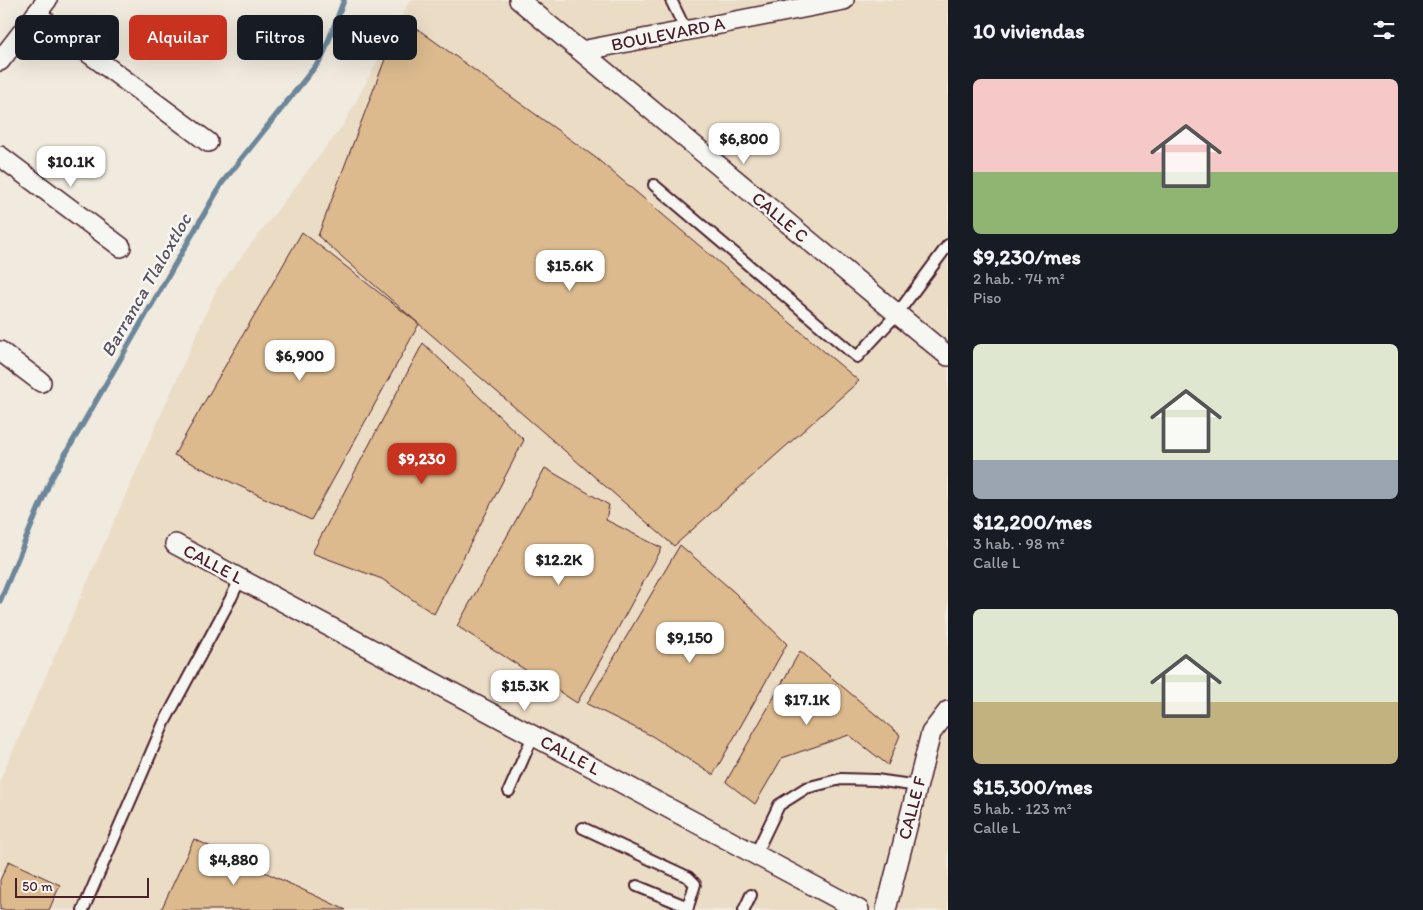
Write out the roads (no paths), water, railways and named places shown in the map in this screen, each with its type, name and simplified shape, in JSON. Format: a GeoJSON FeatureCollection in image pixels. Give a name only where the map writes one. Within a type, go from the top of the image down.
{"type":"FeatureCollection","features":[{"type":"Feature","properties":{"kind":"street","name":"CALLE C"},"geometry":{"type":"LineString","coordinates":[[519,0],[948,356]]}},
{"type":"Feature","properties":{"kind":"street","name":"BOULEVARD A"},"geometry":{"type":"LineString","coordinates":[[581,51],[844,0]]}},
{"type":"Feature","properties":{"kind":"street"},"geometry":{"type":"LineString","coordinates":[[0,60],[41,7],[208,142]]}},
{"type":"Feature","properties":{"kind":"street"},"geometry":{"type":"LineString","coordinates":[[0,156],[121,247]]}},
{"type":"Feature","properties":{"kind":"street"},"geometry":{"type":"LineString","coordinates":[[0,352],[42,382]]}},
{"type":"Feature","properties":{"kind":"street","name":"CALLE L"},"geometry":{"type":"LineString","coordinates":[[175,544],[859,910]]}},
{"type":"Feature","properties":{"kind":"street","name":"CALLE F"},"geometry":{"type":"LineString","coordinates":[[886,910],[931,733],[948,711]]}},
{"type":"Feature","properties":{"kind":"lane"},"geometry":{"type":"LineString","coordinates":[[671,0],[686,31]]}},
{"type":"Feature","properties":{"kind":"lane"},"geometry":{"type":"LineString","coordinates":[[654,185],[857,357],[897,314],[948,246]]}},
{"type":"Feature","properties":{"kind":"lane"},"geometry":{"type":"LineString","coordinates":[[83,910],[164,723],[240,579]]}},
{"type":"Feature","properties":{"kind":"lane"},"geometry":{"type":"LineString","coordinates":[[509,791],[533,736]]}},
{"type":"Feature","properties":{"kind":"lane"},"geometry":{"type":"LineString","coordinates":[[755,855],[779,805],[806,788],[841,778],[876,780],[918,786]]}},
{"type":"Feature","properties":{"kind":"lane"},"geometry":{"type":"LineString","coordinates":[[583,828],[688,877],[695,884],[688,909],[637,886]]}},
{"type":"Feature","properties":{"kind":"lane"},"geometry":{"type":"LineString","coordinates":[[744,910],[751,895]]}},
{"type":"Feature","properties":{"kind":"waterway","name":"Barranca Tlaloxtloc"},"geometry":{"type":"LineString","coordinates":[[0,601],[51,479],[222,183],[322,58],[344,0]]}}]}
